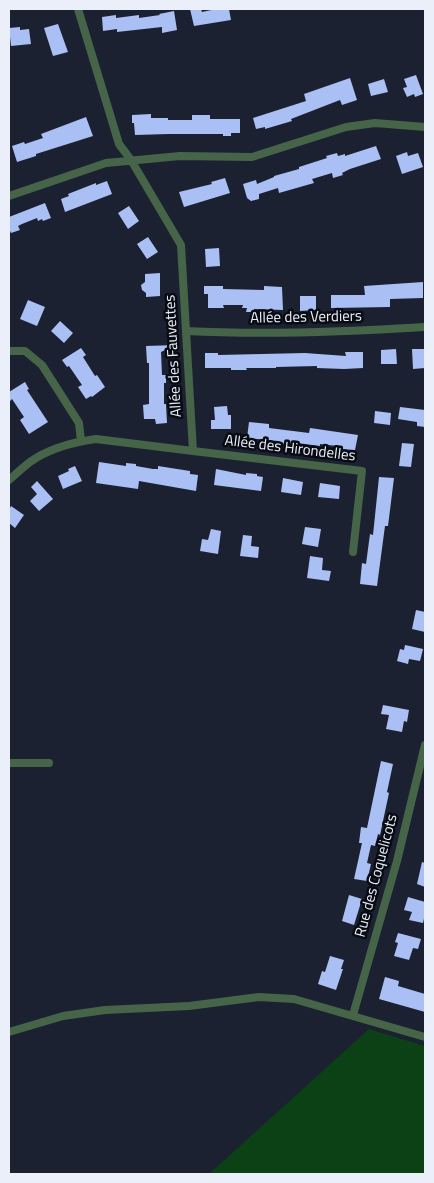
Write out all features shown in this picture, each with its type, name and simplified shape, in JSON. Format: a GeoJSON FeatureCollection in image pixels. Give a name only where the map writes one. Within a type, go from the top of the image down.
{"type":"FeatureCollection","features":[{"type":"Feature","properties":{"kind":"street","name":"Allée des Fauvettes"},"geometry":{"type":"LineString","coordinates":[[78,9],[120,144],[182,245],[193,451]]}},
{"type":"Feature","properties":{"kind":"street"},"geometry":{"type":"LineString","coordinates":[[9,196],[106,163],[180,156],[252,157],[346,127],[375,123],[425,127]]}},
{"type":"Feature","properties":{"kind":"street","name":"Allée des Verdiers"},"geometry":{"type":"LineString","coordinates":[[186,331],[348,332],[425,326]]}},
{"type":"Feature","properties":{"kind":"street"},"geometry":{"type":"LineString","coordinates":[[9,350],[25,352],[42,365],[79,423],[81,441]]}},
{"type":"Feature","properties":{"kind":"street"},"geometry":{"type":"LineString","coordinates":[[9,480],[30,462],[52,450],[81,441],[96,439],[193,451]]}},
{"type":"Feature","properties":{"kind":"street","name":"Allée des Hirondelles"},"geometry":{"type":"LineString","coordinates":[[193,451],[362,471],[353,552]]}},
{"type":"Feature","properties":{"kind":"street","name":"Rue des Coquelicots"},"geometry":{"type":"LineString","coordinates":[[353,1015],[397,861],[425,744]]}},
{"type":"Feature","properties":{"kind":"street"},"geometry":{"type":"LineString","coordinates":[[9,763],[49,763]]}},
{"type":"Feature","properties":{"kind":"street"},"geometry":{"type":"LineString","coordinates":[[9,1032],[63,1016],[105,1010],[189,1006],[259,997],[294,999],[425,1037]]}},
{"type":"Feature","properties":{"kind":"green space"},"geometry":{"type":"Polygon","coordinates":[[[369,1029],[425,1046],[425,1174],[209,1174],[369,1029]]]}},
{"type":"Feature","properties":{"kind":"building"},"geometry":{"type":"Polygon","coordinates":[[[190,9],[201,9],[202,12],[229,9],[231,20],[194,26],[190,9]]]}},
{"type":"Feature","properties":{"kind":"building"},"geometry":{"type":"Polygon","coordinates":[[[174,11],[177,30],[162,33],[162,27],[117,32],[117,29],[103,31],[102,17],[116,15],[116,18],[139,15],[139,18],[174,11]]]}},
{"type":"Feature","properties":{"kind":"building"},"geometry":{"type":"Polygon","coordinates":[[[58,24],[68,52],[53,56],[44,28],[58,24]]]}},
{"type":"Feature","properties":{"kind":"building"},"geometry":{"type":"Polygon","coordinates":[[[20,27],[20,30],[29,29],[31,44],[11,46],[9,28],[20,27]]]}},
{"type":"Feature","properties":{"kind":"building"},"geometry":{"type":"Polygon","coordinates":[[[416,75],[423,94],[415,97],[414,94],[407,97],[403,88],[407,87],[404,79],[416,75]]]}},
{"type":"Feature","properties":{"kind":"building"},"geometry":{"type":"Polygon","coordinates":[[[350,78],[357,100],[342,105],[340,100],[291,119],[292,121],[265,129],[265,127],[256,129],[253,118],[306,101],[304,94],[350,78]]]}},
{"type":"Feature","properties":{"kind":"building"},"geometry":{"type":"Polygon","coordinates":[[[384,79],[388,92],[371,96],[368,84],[384,79]]]}},
{"type":"Feature","properties":{"kind":"building"},"geometry":{"type":"Polygon","coordinates":[[[151,114],[151,118],[168,118],[168,120],[192,120],[192,115],[210,115],[210,119],[240,119],[240,133],[231,133],[231,136],[223,136],[223,134],[135,135],[132,115],[151,114]]]}},
{"type":"Feature","properties":{"kind":"building"},"geometry":{"type":"Polygon","coordinates":[[[86,117],[93,136],[17,162],[12,146],[43,138],[41,134],[86,117]]]}},
{"type":"Feature","properties":{"kind":"building"},"geometry":{"type":"Polygon","coordinates":[[[376,146],[381,159],[350,169],[342,173],[343,175],[333,178],[332,173],[312,179],[314,183],[279,193],[278,188],[259,194],[259,199],[251,201],[247,198],[243,184],[256,180],[257,184],[274,176],[327,158],[326,156],[337,153],[338,156],[345,154],[345,156],[376,146]]]}},
{"type":"Feature","properties":{"kind":"building"},"geometry":{"type":"Polygon","coordinates":[[[407,152],[408,156],[418,153],[423,167],[402,174],[396,156],[407,152]]]}},
{"type":"Feature","properties":{"kind":"building"},"geometry":{"type":"Polygon","coordinates":[[[225,178],[230,193],[184,207],[179,192],[212,184],[211,182],[225,178]]]}},
{"type":"Feature","properties":{"kind":"building"},"geometry":{"type":"Polygon","coordinates":[[[107,181],[112,194],[65,212],[61,199],[69,196],[68,194],[96,183],[96,185],[107,181]]]}},
{"type":"Feature","properties":{"kind":"building"},"geometry":{"type":"Polygon","coordinates":[[[45,203],[51,218],[38,221],[37,218],[18,226],[20,230],[9,232],[9,217],[45,203]]]}},
{"type":"Feature","properties":{"kind":"building"},"geometry":{"type":"Polygon","coordinates":[[[129,206],[139,221],[128,229],[118,213],[129,206]]]}},
{"type":"Feature","properties":{"kind":"building"},"geometry":{"type":"Polygon","coordinates":[[[148,237],[158,252],[147,259],[137,244],[148,237]]]}},
{"type":"Feature","properties":{"kind":"building"},"geometry":{"type":"Polygon","coordinates":[[[219,248],[220,266],[206,267],[205,249],[219,248]]]}},
{"type":"Feature","properties":{"kind":"building"},"geometry":{"type":"Polygon","coordinates":[[[160,273],[160,296],[146,297],[146,293],[142,290],[141,285],[145,282],[145,274],[160,273]]]}},
{"type":"Feature","properties":{"kind":"building"},"geometry":{"type":"Polygon","coordinates":[[[423,282],[423,298],[390,299],[390,307],[331,308],[331,295],[365,295],[364,286],[423,282]]]}},
{"type":"Feature","properties":{"kind":"building"},"geometry":{"type":"Polygon","coordinates":[[[204,286],[223,286],[223,289],[264,290],[264,286],[282,287],[283,310],[254,309],[254,312],[246,312],[247,308],[242,308],[243,305],[223,305],[224,308],[208,308],[208,294],[204,294],[204,286]]]}},
{"type":"Feature","properties":{"kind":"building"},"geometry":{"type":"Polygon","coordinates":[[[300,296],[316,296],[316,310],[300,311],[300,296]]]}},
{"type":"Feature","properties":{"kind":"building"},"geometry":{"type":"Polygon","coordinates":[[[28,300],[45,307],[37,326],[20,319],[28,300]]]}},
{"type":"Feature","properties":{"kind":"building"},"geometry":{"type":"Polygon","coordinates":[[[60,321],[73,333],[64,343],[51,331],[60,321]]]}},
{"type":"Feature","properties":{"kind":"building"},"geometry":{"type":"Polygon","coordinates":[[[176,345],[161,352],[162,375],[166,375],[164,404],[166,404],[167,423],[156,424],[155,419],[144,419],[143,405],[149,404],[149,363],[147,363],[146,346],[176,345]]]}},
{"type":"Feature","properties":{"kind":"building"},"geometry":{"type":"Polygon","coordinates":[[[81,348],[86,355],[83,357],[95,376],[97,375],[105,387],[92,397],[86,399],[78,387],[82,385],[69,366],[67,367],[62,360],[81,348]]]}},
{"type":"Feature","properties":{"kind":"building"},"geometry":{"type":"Polygon","coordinates":[[[396,349],[397,364],[381,364],[381,350],[396,349]]]}},
{"type":"Feature","properties":{"kind":"building"},"geometry":{"type":"Polygon","coordinates":[[[412,349],[425,349],[425,368],[413,369],[412,349]]]}},
{"type":"Feature","properties":{"kind":"building"},"geometry":{"type":"Polygon","coordinates":[[[345,352],[363,352],[363,368],[317,368],[317,366],[231,370],[231,368],[205,368],[205,353],[218,353],[218,355],[305,353],[346,356],[345,352]]]}},
{"type":"Feature","properties":{"kind":"building"},"geometry":{"type":"Polygon","coordinates":[[[25,382],[29,389],[27,390],[48,422],[29,434],[20,420],[24,417],[12,399],[9,402],[9,392],[25,382]]]}},
{"type":"Feature","properties":{"kind":"building"},"geometry":{"type":"Polygon","coordinates":[[[227,406],[228,415],[231,415],[231,429],[211,429],[211,420],[215,420],[214,407],[227,406]]]}},
{"type":"Feature","properties":{"kind":"building"},"geometry":{"type":"Polygon","coordinates":[[[400,407],[425,410],[425,427],[417,426],[417,422],[398,419],[400,407]]]}},
{"type":"Feature","properties":{"kind":"building"},"geometry":{"type":"Polygon","coordinates":[[[375,411],[391,413],[390,425],[374,423],[375,411]]]}},
{"type":"Feature","properties":{"kind":"building"},"geometry":{"type":"Polygon","coordinates":[[[249,422],[269,424],[269,428],[309,433],[310,428],[358,435],[355,450],[320,444],[320,446],[278,443],[278,441],[247,438],[249,422]]]}},
{"type":"Feature","properties":{"kind":"building"},"geometry":{"type":"Polygon","coordinates":[[[402,443],[414,444],[411,467],[399,466],[402,443]]]}},
{"type":"Feature","properties":{"kind":"building"},"geometry":{"type":"Polygon","coordinates":[[[99,462],[126,466],[126,463],[136,464],[136,466],[153,469],[158,469],[158,466],[190,471],[190,474],[198,475],[196,491],[139,481],[138,489],[96,483],[99,462]]]}},
{"type":"Feature","properties":{"kind":"building"},"geometry":{"type":"Polygon","coordinates":[[[75,466],[82,481],[63,489],[58,476],[75,466]]]}},
{"type":"Feature","properties":{"kind":"building"},"geometry":{"type":"Polygon","coordinates":[[[216,469],[246,475],[246,473],[257,474],[257,476],[263,477],[261,491],[214,485],[216,469]]]}},
{"type":"Feature","properties":{"kind":"building"},"geometry":{"type":"Polygon","coordinates":[[[379,477],[394,478],[388,526],[385,526],[377,586],[360,584],[362,563],[366,564],[370,534],[373,535],[379,477]]]}},
{"type":"Feature","properties":{"kind":"building"},"geometry":{"type":"Polygon","coordinates":[[[283,478],[303,482],[301,495],[281,492],[283,478]]]}},
{"type":"Feature","properties":{"kind":"building"},"geometry":{"type":"Polygon","coordinates":[[[37,481],[53,499],[39,511],[30,501],[37,494],[31,487],[37,481]]]}},
{"type":"Feature","properties":{"kind":"building"},"geometry":{"type":"Polygon","coordinates":[[[320,483],[340,486],[339,499],[318,497],[320,483]]]}},
{"type":"Feature","properties":{"kind":"building"},"geometry":{"type":"Polygon","coordinates":[[[11,506],[24,515],[15,528],[9,523],[9,510],[11,506]]]}},
{"type":"Feature","properties":{"kind":"building"},"geometry":{"type":"Polygon","coordinates":[[[305,527],[321,529],[318,547],[302,544],[305,527]]]}},
{"type":"Feature","properties":{"kind":"building"},"geometry":{"type":"Polygon","coordinates":[[[211,529],[221,531],[218,554],[200,551],[202,539],[208,540],[211,529]]]}},
{"type":"Feature","properties":{"kind":"building"},"geometry":{"type":"Polygon","coordinates":[[[243,535],[252,536],[251,546],[259,547],[258,558],[240,556],[243,535]]]}},
{"type":"Feature","properties":{"kind":"building"},"geometry":{"type":"Polygon","coordinates":[[[310,556],[323,558],[322,570],[331,571],[329,581],[307,578],[310,556]]]}},
{"type":"Feature","properties":{"kind":"building"},"geometry":{"type":"Polygon","coordinates":[[[416,610],[425,612],[425,632],[412,629],[416,610]]]}},
{"type":"Feature","properties":{"kind":"building"},"geometry":{"type":"Polygon","coordinates":[[[405,645],[423,649],[420,661],[409,659],[408,664],[397,661],[400,649],[404,650],[405,645]]]}},
{"type":"Feature","properties":{"kind":"building"},"geometry":{"type":"Polygon","coordinates":[[[383,705],[409,710],[407,722],[404,721],[402,732],[386,729],[389,715],[381,714],[383,705]]]}},
{"type":"Feature","properties":{"kind":"building"},"geometry":{"type":"Polygon","coordinates":[[[381,761],[393,764],[380,835],[378,834],[375,846],[371,845],[367,863],[371,864],[367,881],[354,879],[362,843],[359,843],[361,827],[367,828],[381,761]]]}},
{"type":"Feature","properties":{"kind":"building"},"geometry":{"type":"Polygon","coordinates":[[[422,862],[425,863],[425,887],[417,884],[422,862]]]}},
{"type":"Feature","properties":{"kind":"building"},"geometry":{"type":"Polygon","coordinates":[[[349,895],[362,899],[354,925],[342,921],[349,895]]]}},
{"type":"Feature","properties":{"kind":"building"},"geometry":{"type":"Polygon","coordinates":[[[408,897],[425,902],[423,923],[409,920],[412,912],[404,910],[408,897]]]}},
{"type":"Feature","properties":{"kind":"building"},"geometry":{"type":"Polygon","coordinates":[[[398,933],[421,939],[418,949],[413,948],[409,960],[394,956],[398,943],[395,942],[398,933]]]}},
{"type":"Feature","properties":{"kind":"building"},"geometry":{"type":"Polygon","coordinates":[[[330,956],[344,960],[336,990],[318,984],[322,971],[325,972],[330,956]]]}},
{"type":"Feature","properties":{"kind":"building"},"geometry":{"type":"Polygon","coordinates":[[[385,977],[399,981],[398,986],[425,994],[425,1012],[379,999],[385,977]]]}}]}
